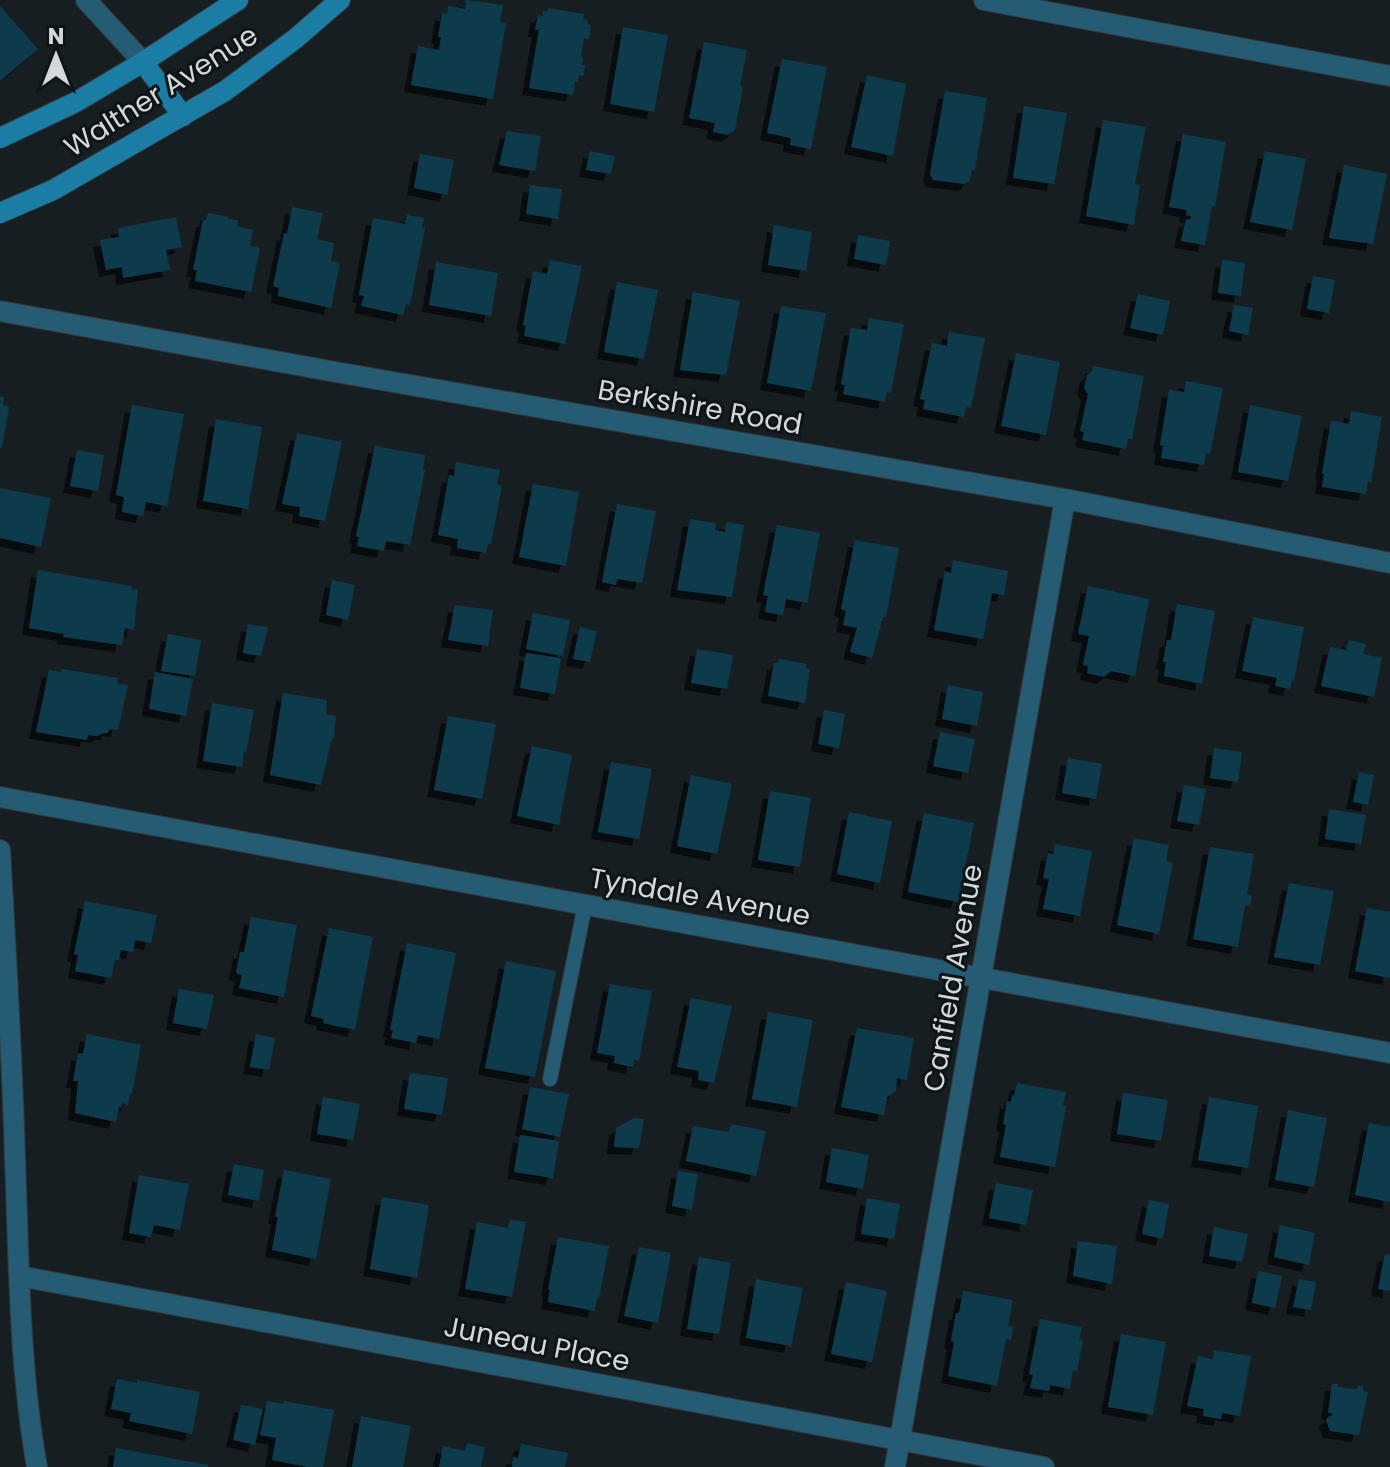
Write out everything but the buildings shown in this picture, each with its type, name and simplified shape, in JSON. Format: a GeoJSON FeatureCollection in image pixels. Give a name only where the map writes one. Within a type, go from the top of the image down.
{"type":"FeatureCollection","features":[{"type":"Feature","properties":{"kind":"main road","name":"Walther Avenue"},"geometry":{"type":"LineString","coordinates":[[0,138],[76,102],[238,0]]}},
{"type":"Feature","properties":{"kind":"main road","name":"Walther Avenue"},"geometry":{"type":"LineString","coordinates":[[0,213],[53,190],[183,116],[295,39],[340,0]]}},
{"type":"Feature","properties":{"kind":"main road"},"geometry":{"type":"LineString","coordinates":[[143,62],[183,116]]}},
{"type":"Feature","properties":{"kind":"street"},"geometry":{"type":"LineString","coordinates":[[86,0],[143,62]]}},
{"type":"Feature","properties":{"kind":"street"},"geometry":{"type":"LineString","coordinates":[[984,0],[1390,76]]}},
{"type":"Feature","properties":{"kind":"street","name":"Berkshire Road"},"geometry":{"type":"LineString","coordinates":[[0,311],[1065,499],[1390,563]]}},
{"type":"Feature","properties":{"kind":"street","name":"Canfield Avenue"},"geometry":{"type":"LineString","coordinates":[[895,1467],[1065,499]]}},
{"type":"Feature","properties":{"kind":"street","name":"Tyndale Avenue"},"geometry":{"type":"LineString","coordinates":[[0,797],[1390,1053]]}},
{"type":"Feature","properties":{"kind":"street"},"geometry":{"type":"LineString","coordinates":[[0,850],[19,1276],[29,1423],[37,1467]]}},
{"type":"Feature","properties":{"kind":"street","name":"Juneau Place"},"geometry":{"type":"LineString","coordinates":[[19,1276],[1044,1467]]}},
{"type":"Feature","properties":{"kind":"lane"},"geometry":{"type":"LineString","coordinates":[[550,1079],[585,905]]}}]}
